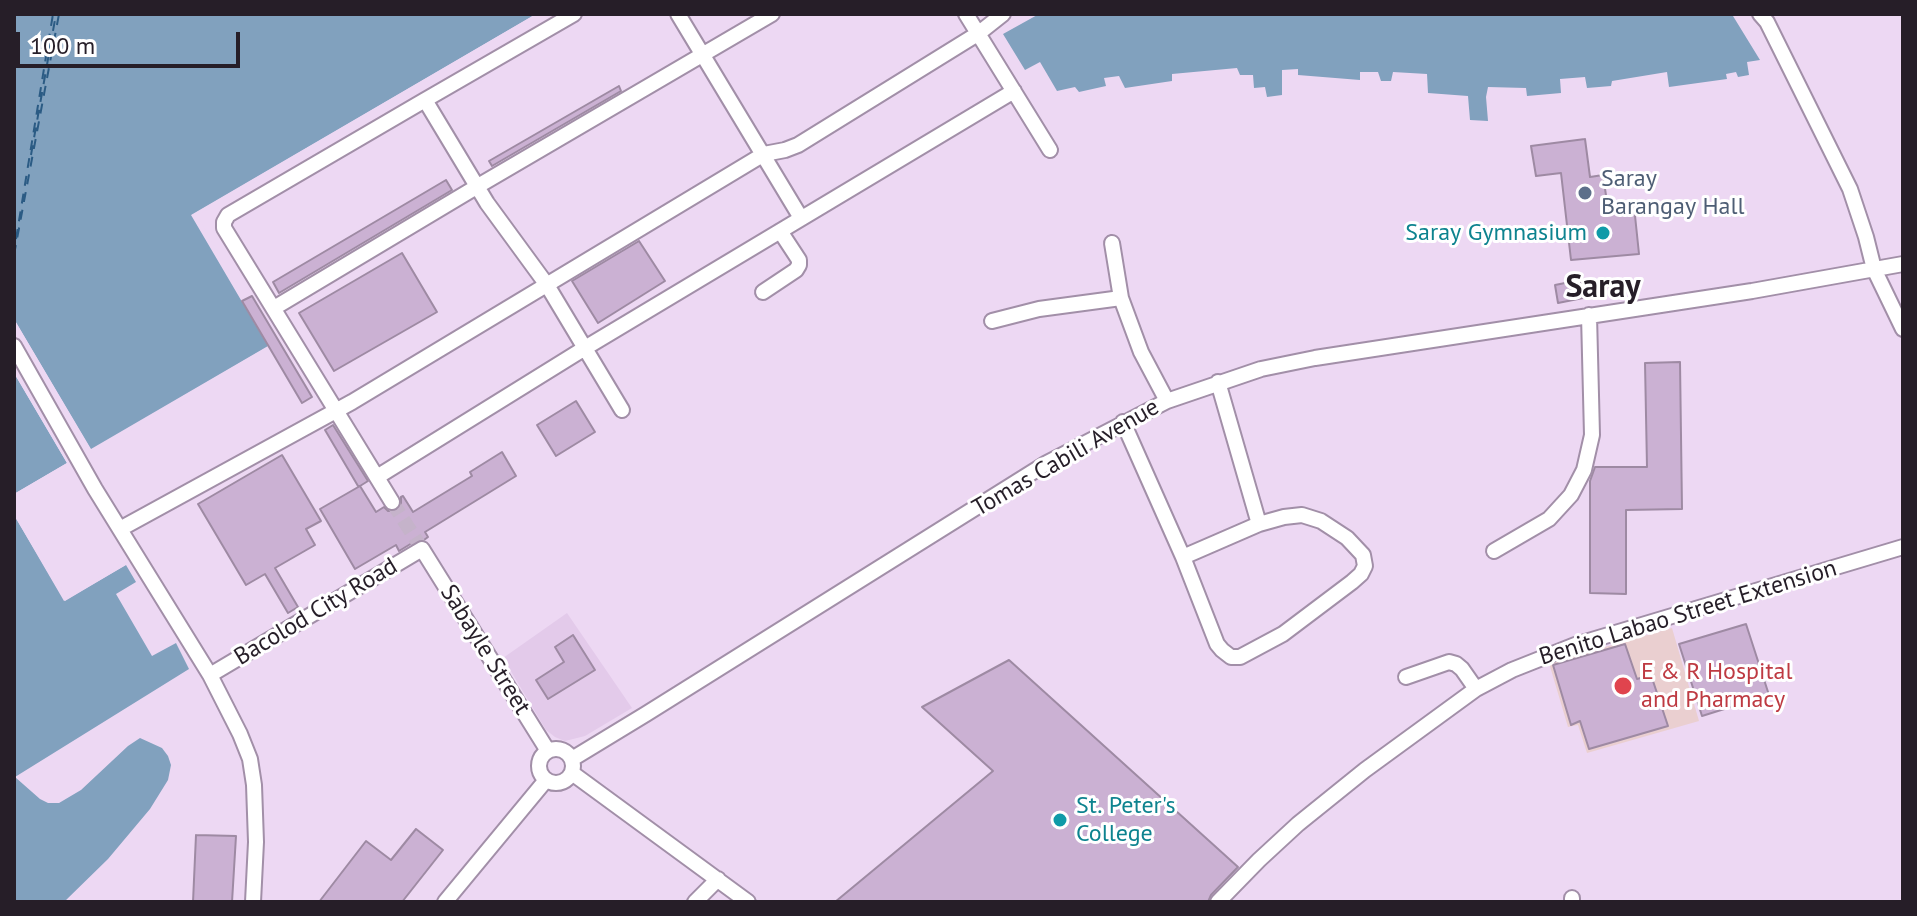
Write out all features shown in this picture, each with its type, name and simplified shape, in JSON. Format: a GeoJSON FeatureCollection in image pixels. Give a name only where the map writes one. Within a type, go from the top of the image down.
{"type":"FeatureCollection","features":[{"type":"Feature","properties":{"kind":"street"},"geometry":{"type":"LineString","coordinates":[[392,502],[224,228],[224,222],[228,215],[574,14]]}},
{"type":"Feature","properties":{"kind":"street"},"geometry":{"type":"LineString","coordinates":[[678,14],[801,218]]}},
{"type":"Feature","properties":{"kind":"street"},"geometry":{"type":"LineString","coordinates":[[274,308],[772,14]]}},
{"type":"Feature","properties":{"kind":"street"},"geometry":{"type":"LineString","coordinates":[[966,14],[1050,150]]}},
{"type":"Feature","properties":{"kind":"street"},"geometry":{"type":"LineString","coordinates":[[120,529],[337,410],[764,154],[798,145],[979,33],[1003,14]]}},
{"type":"Feature","properties":{"kind":"street"},"geometry":{"type":"LineString","coordinates":[[1760,14],[1767,22],[1850,189],[1874,269],[1903,329]]}},
{"type":"Feature","properties":{"kind":"street"},"geometry":{"type":"LineString","coordinates":[[377,477],[585,348],[1014,91]]}},
{"type":"Feature","properties":{"kind":"street"},"geometry":{"type":"LineString","coordinates":[[425,100],[487,203],[547,285],[622,410]]}},
{"type":"Feature","properties":{"kind":"street"},"geometry":{"type":"LineString","coordinates":[[763,292],[799,265],[799,260],[780,231]]}},
{"type":"Feature","properties":{"kind":"street"},"geometry":{"type":"LineString","coordinates":[[1112,243],[1121,298],[1141,352],[1167,401]]}},
{"type":"Feature","properties":{"kind":"street","name":"Tomas Cabili Avenue"},"geometry":{"type":"LineString","coordinates":[[572,766],[646,714],[1047,463],[1167,401],[1261,369],[1315,358],[1752,291],[1903,264]]}},
{"type":"Feature","properties":{"kind":"street"},"geometry":{"type":"LineString","coordinates":[[992,321],[1039,309],[1121,298]]}},
{"type":"Feature","properties":{"kind":"street"},"geometry":{"type":"LineString","coordinates":[[1494,551],[1549,519],[1571,495],[1584,470],[1592,435],[1589,315]]}},
{"type":"Feature","properties":{"kind":"street"},"geometry":{"type":"LineString","coordinates":[[14,346],[120,529],[210,675],[240,734],[250,759],[254,785],[253,902]]}},
{"type":"Feature","properties":{"kind":"street"},"geometry":{"type":"LineString","coordinates":[[1218,382],[1259,524]]}},
{"type":"Feature","properties":{"kind":"street"},"geometry":{"type":"LineString","coordinates":[[1123,422],[1183,557],[1217,644],[1231,657],[1240,657],[1283,634],[1352,582],[1365,566],[1363,555],[1347,538],[1321,521],[1302,515],[1259,524],[1183,557]]}},
{"type":"Feature","properties":{"kind":"street","name":"Benito Labao Street Extension"},"geometry":{"type":"LineString","coordinates":[[1218,902],[1298,824],[1365,770],[1476,689],[1512,670],[1575,645],[1903,547]]}},
{"type":"Feature","properties":{"kind":"street","name":"Bacolod City Road"},"geometry":{"type":"LineString","coordinates":[[210,675],[422,549]]}},
{"type":"Feature","properties":{"kind":"street","name":"Sabayle Street"},"geometry":{"type":"LineString","coordinates":[[422,549],[548,751]]}},
{"type":"Feature","properties":{"kind":"street"},"geometry":{"type":"LineString","coordinates":[[1406,677],[1449,662],[1462,669],[1476,689]]}},
{"type":"Feature","properties":{"kind":"street"},"geometry":{"type":"LineString","coordinates":[[572,766],[566,780],[561,782],[546,780],[540,771],[541,757],[548,751],[561,750],[572,766],[748,902]]}},
{"type":"Feature","properties":{"kind":"street"},"geometry":{"type":"LineString","coordinates":[[445,902],[546,780]]}},
{"type":"Feature","properties":{"kind":"street"},"geometry":{"type":"LineString","coordinates":[[695,902],[718,879]]}},
{"type":"Feature","properties":{"kind":"shaded area"},"geometry":{"type":"Polygon","coordinates":[[[567,613],[632,708],[585,736],[565,741],[546,730],[503,658],[567,613]]]}},
{"type":"Feature","properties":{"kind":"shaded area","name":"E & R Hospital and Pharmacy"},"geometry":{"type":"Polygon","coordinates":[[[1672,628],[1699,721],[1587,753],[1578,725],[1568,727],[1549,663],[1672,628]]]}},
{"type":"Feature","properties":{"kind":"water"},"geometry":{"type":"Polygon","coordinates":[[[14,14],[536,14],[192,215],[269,346],[91,450],[14,319],[14,14]]]}},
{"type":"Feature","properties":{"kind":"water"},"geometry":{"type":"Polygon","coordinates":[[[1039,14],[1711,14],[1733,16],[1760,60],[1747,62],[1749,75],[1738,77],[1736,72],[1726,74],[1727,79],[1669,87],[1667,72],[1612,81],[1611,86],[1587,88],[1585,77],[1560,79],[1561,93],[1527,96],[1526,88],[1488,87],[1488,121],[1470,120],[1468,96],[1428,93],[1427,74],[1393,72],[1391,81],[1381,81],[1378,72],[1360,72],[1360,80],[1298,75],[1298,69],[1282,70],[1282,95],[1267,97],[1265,87],[1254,88],[1253,75],[1240,75],[1237,68],[1172,74],[1172,81],[1125,88],[1119,76],[1104,78],[1106,86],[1079,92],[1075,87],[1057,91],[1040,62],[1025,70],[1003,34],[1039,14]]]}},
{"type":"Feature","properties":{"kind":"water"},"geometry":{"type":"Polygon","coordinates":[[[14,373],[67,463],[14,494],[14,373]]]}},
{"type":"Feature","properties":{"kind":"water"},"geometry":{"type":"Polygon","coordinates":[[[14,515],[64,601],[126,565],[136,582],[116,594],[152,656],[176,643],[189,669],[15,777],[40,799],[59,803],[81,790],[140,738],[162,748],[168,756],[171,765],[168,780],[150,809],[108,859],[64,902],[14,902],[14,515]]]}},
{"type":"Feature","properties":{"kind":"pier"},"geometry":{"type":"Polygon","coordinates":[[[536,14],[540,16],[197,216],[272,344],[271,350],[93,453],[88,452],[14,327],[14,319],[91,449],[268,346],[191,215],[536,14]]]}},
{"type":"Feature","properties":{"kind":"pier"},"geometry":{"type":"Polygon","coordinates":[[[14,369],[71,463],[14,498],[14,494],[67,463],[14,369]]]}},
{"type":"Feature","properties":{"kind":"pier"},"geometry":{"type":"Polygon","coordinates":[[[14,511],[66,596],[124,562],[129,563],[65,601],[14,511]]]}},
{"type":"Feature","properties":{"kind":"building"},"geometry":{"type":"Polygon","coordinates":[[[619,86],[621,91],[492,166],[489,161],[619,86]]]}},
{"type":"Feature","properties":{"kind":"building"},"geometry":{"type":"Polygon","coordinates":[[[1585,139],[1590,177],[1603,175],[1608,209],[1634,206],[1639,254],[1571,260],[1561,173],[1536,176],[1531,146],[1585,139]]]}},
{"type":"Feature","properties":{"kind":"building"},"geometry":{"type":"Polygon","coordinates":[[[446,180],[452,190],[279,293],[273,282],[446,180]]]}},
{"type":"Feature","properties":{"kind":"building"},"geometry":{"type":"Polygon","coordinates":[[[639,241],[665,281],[598,323],[572,281],[639,241]]]}},
{"type":"Feature","properties":{"kind":"building"},"geometry":{"type":"Polygon","coordinates":[[[402,253],[437,312],[334,371],[299,313],[402,253]]]}},
{"type":"Feature","properties":{"kind":"building"},"geometry":{"type":"Polygon","coordinates":[[[1580,280],[1583,298],[1558,303],[1555,285],[1580,280]]]}},
{"type":"Feature","properties":{"kind":"building"},"geometry":{"type":"Polygon","coordinates":[[[252,296],[312,397],[302,403],[242,301],[252,296]]]}},
{"type":"Feature","properties":{"kind":"building"},"geometry":{"type":"Polygon","coordinates":[[[1680,362],[1682,509],[1626,510],[1626,594],[1590,593],[1590,481],[1595,467],[1647,467],[1645,363],[1680,362]]]}},
{"type":"Feature","properties":{"kind":"building"},"geometry":{"type":"Polygon","coordinates":[[[576,401],[595,432],[556,456],[537,425],[576,401]]]}},
{"type":"Feature","properties":{"kind":"building"},"geometry":{"type":"Polygon","coordinates":[[[333,425],[368,481],[360,486],[325,430],[333,425]]]}},
{"type":"Feature","properties":{"kind":"building"},"geometry":{"type":"Polygon","coordinates":[[[502,452],[516,476],[425,532],[428,537],[424,540],[417,540],[399,551],[396,545],[355,569],[320,509],[360,486],[376,512],[384,507],[388,511],[397,511],[403,496],[413,512],[472,476],[470,472],[502,452]]]}},
{"type":"Feature","properties":{"kind":"building"},"geometry":{"type":"Polygon","coordinates":[[[282,455],[321,521],[306,529],[315,545],[275,568],[298,607],[288,613],[265,574],[246,585],[198,504],[282,455]]]}},
{"type":"Feature","properties":{"kind":"building"},"geometry":{"type":"Polygon","coordinates":[[[1746,624],[1769,695],[1702,716],[1679,644],[1746,624]]]}},
{"type":"Feature","properties":{"kind":"building"},"geometry":{"type":"Polygon","coordinates":[[[573,635],[595,670],[548,699],[536,680],[564,662],[555,647],[573,635]]]}},
{"type":"Feature","properties":{"kind":"building","name":"E & R Hospital and Pharmacy"},"geometry":{"type":"Polygon","coordinates":[[[1625,644],[1637,679],[1651,675],[1668,726],[1589,749],[1580,721],[1571,725],[1553,665],[1625,644]]]}},
{"type":"Feature","properties":{"kind":"building","name":"St. Peter's College"},"geometry":{"type":"Polygon","coordinates":[[[1009,660],[1238,867],[1208,902],[835,902],[993,771],[922,707],[1009,660]]]}},
{"type":"Feature","properties":{"kind":"building"},"geometry":{"type":"Polygon","coordinates":[[[416,829],[443,850],[402,902],[319,902],[366,841],[391,860],[416,829]]]}},
{"type":"Feature","properties":{"kind":"building"},"geometry":{"type":"Polygon","coordinates":[[[196,835],[236,836],[232,902],[193,902],[196,835]]]}},
{"type":"Feature","properties":{"kind":"ferry route"},"geometry":{"type":"LineString","coordinates":[[16,239],[53,14]]}},
{"type":"Feature","properties":{"kind":"ferry route"},"geometry":{"type":"LineString","coordinates":[[31,155],[56,14]]}},
{"type":"Feature","properties":{"kind":"ferry route"},"geometry":{"type":"LineString","coordinates":[[14,255],[59,14]]}},
{"type":"Feature","properties":{"kind":"tunnel"},"geometry":{"type":"LineString","coordinates":[[392,502],[422,549]]}},
{"type":"Feature","properties":{"kind":"place","name":"Saray Barangay Hall"},"geometry":{"type":"Point","coordinates":[1585,193]}},
{"type":"Feature","properties":{"kind":"place","name":"Saray Gymnasium"},"geometry":{"type":"Point","coordinates":[1603,233]}},
{"type":"Feature","properties":{"kind":"place","name":"E & R Hospital and Pharmacy"},"geometry":{"type":"Point","coordinates":[1623,686]}},
{"type":"Feature","properties":{"kind":"place","name":"St. Peter's College"},"geometry":{"type":"Point","coordinates":[1060,820]}},
{"type":"Feature","properties":{"kind":"district","name":"Saray"},"geometry":{"type":"Point","coordinates":[1603,288]}}]}
